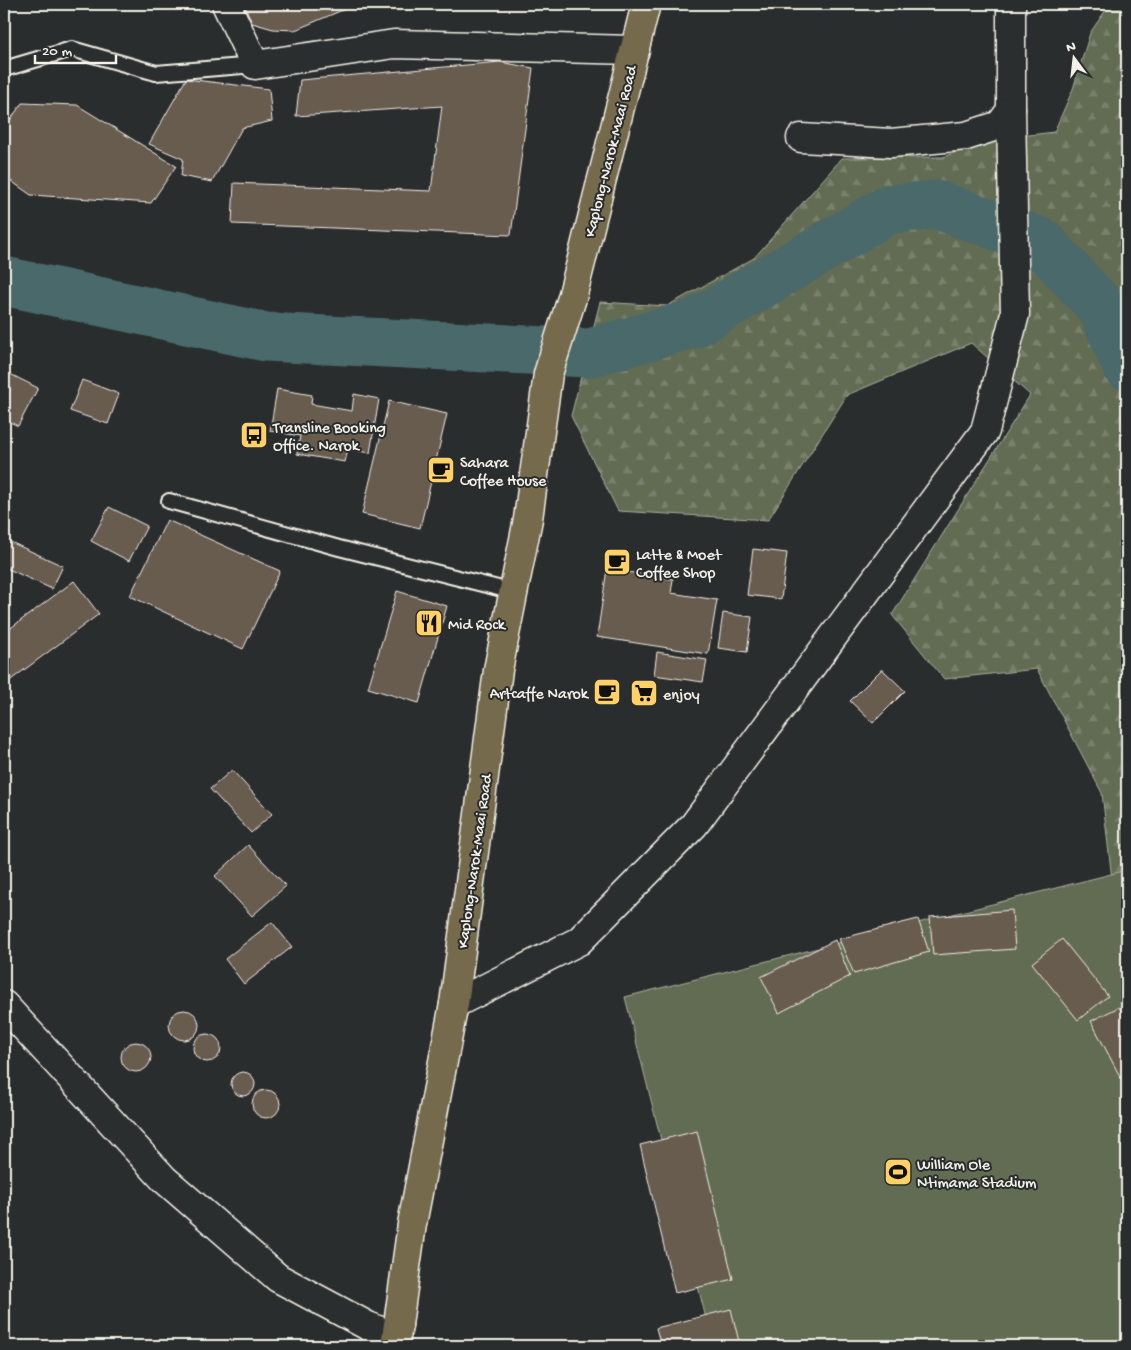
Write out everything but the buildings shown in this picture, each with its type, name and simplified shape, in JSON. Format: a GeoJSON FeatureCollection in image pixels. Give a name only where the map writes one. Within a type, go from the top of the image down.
{"type":"FeatureCollection","features":[{"type":"Feature","properties":{"kind":"highway","name":"Kaplong-Narok-Maai Road"},"geometry":{"type":"LineString","coordinates":[[396,1336],[412,1224],[454,1004],[498,670],[528,519],[548,374],[572,298],[646,4]]}},
{"type":"Feature","properties":{"kind":"street"},"geometry":{"type":"LineString","coordinates":[[226,4],[255,65],[394,44],[635,50]]}},
{"type":"Feature","properties":{"kind":"street"},"geometry":{"type":"LineString","coordinates":[[454,1004],[579,941],[694,825],[985,431],[1015,314],[1010,110],[1011,4]]}},
{"type":"Feature","properties":{"kind":"street"},"geometry":{"type":"LineString","coordinates":[[801,138],[891,143],[966,136],[1000,125],[1010,110]]}},
{"type":"Feature","properties":{"kind":"street"},"geometry":{"type":"LineString","coordinates":[[4,1005],[164,1179],[278,1278],[368,1326],[394,1337],[396,1336]]}},
{"type":"Feature","properties":{"kind":"lane"},"geometry":{"type":"LineString","coordinates":[[4,69],[72,49],[156,73],[255,65]]}},
{"type":"Feature","properties":{"kind":"lane"},"geometry":{"type":"LineString","coordinates":[[169,501],[340,548],[514,592]]}},
{"type":"Feature","properties":{"kind":"green space"},"geometry":{"type":"Polygon","coordinates":[[[1110,4],[1127,4],[1127,950],[1118,931],[1102,793],[1037,669],[944,679],[892,615],[1030,395],[971,343],[847,395],[768,520],[618,511],[571,416],[600,302],[667,306],[754,258],[842,158],[943,157],[989,140],[1054,132],[1073,89],[1090,33],[1110,4]]]}},
{"type":"Feature","properties":{"kind":"green space","name":"William Ole Ntimama Stadium"},"geometry":{"type":"Polygon","coordinates":[[[1127,870],[1127,1346],[713,1346],[625,997],[1127,870]]]}},
{"type":"Feature","properties":{"kind":"waterway"},"geometry":{"type":"LineString","coordinates":[[4,281],[266,337],[589,353],[696,323],[889,209],[938,205],[1041,242],[1102,308],[1127,366]]}},
{"type":"Feature","properties":{"kind":"place","name":"Transline Booking Office. Narok"},"geometry":{"type":"Point","coordinates":[254,435]}},
{"type":"Feature","properties":{"kind":"place","name":"Sahara Coffee House"},"geometry":{"type":"Point","coordinates":[441,470]}},
{"type":"Feature","properties":{"kind":"place","name":"Latte & Moet Coffee Shop"},"geometry":{"type":"Point","coordinates":[617,562]}},
{"type":"Feature","properties":{"kind":"place","name":"Mid Rock"},"geometry":{"type":"Point","coordinates":[429,623]}},
{"type":"Feature","properties":{"kind":"place","name":"Artcaffe Narok"},"geometry":{"type":"Point","coordinates":[607,692]}},
{"type":"Feature","properties":{"kind":"place","name":"enjoy"},"geometry":{"type":"Point","coordinates":[644,693]}},
{"type":"Feature","properties":{"kind":"place","name":"William Ole Ntimama Stadium"},"geometry":{"type":"Point","coordinates":[898,1172]}}]}
